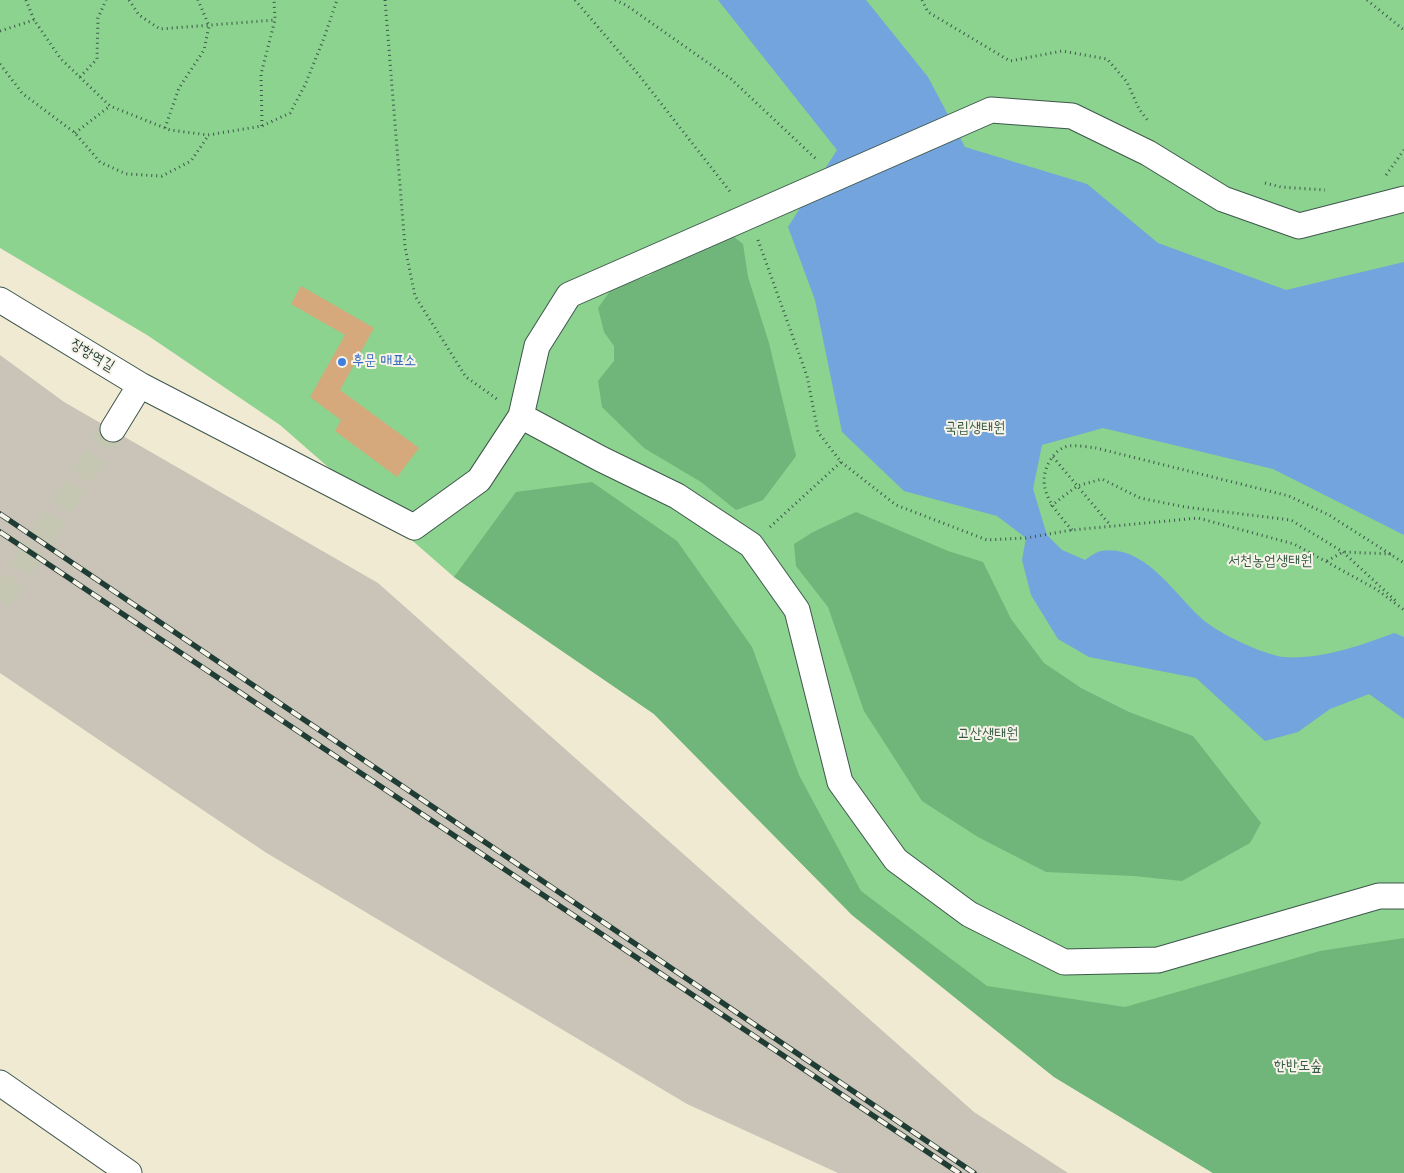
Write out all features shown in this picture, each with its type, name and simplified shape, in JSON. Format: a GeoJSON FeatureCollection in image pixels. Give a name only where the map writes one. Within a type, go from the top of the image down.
{"type":"FeatureCollection","features":[{"type":"Feature","properties":{"kind":"street"},"geometry":{"type":"LineString","coordinates":[[1404,199],[1299,226],[1223,199],[1148,153],[1072,116],[991,110],[568,295],[537,346],[521,416],[601,459],[676,496],[751,545],[797,610],[840,782],[896,860],[969,914],[1064,962],[1158,960],[1379,896],[1404,896]]}},
{"type":"Feature","properties":{"kind":"street","name":"장항역길"},"geometry":{"type":"LineString","coordinates":[[0,300],[140,385],[414,527],[479,480],[521,416]]}},
{"type":"Feature","properties":{"kind":"street"},"geometry":{"type":"LineString","coordinates":[[113,429],[140,385]]}},
{"type":"Feature","properties":{"kind":"street"},"geometry":{"type":"LineString","coordinates":[[0,1083],[129,1173]]}},
{"type":"Feature","properties":{"kind":"path"},"geometry":{"type":"LineString","coordinates":[[26,0],[34,20],[61,59],[110,106],[165,128],[208,135],[262,126],[290,112],[305,85],[324,38],[336,0]]}},
{"type":"Feature","properties":{"kind":"path"},"geometry":{"type":"LineString","coordinates":[[80,77],[97,59],[98,18],[106,0]]}},
{"type":"Feature","properties":{"kind":"path"},"geometry":{"type":"LineString","coordinates":[[129,0],[139,15],[160,29],[275,20]]}},
{"type":"Feature","properties":{"kind":"path"},"geometry":{"type":"LineString","coordinates":[[165,128],[179,88],[204,50],[209,26],[198,0]]}},
{"type":"Feature","properties":{"kind":"path"},"geometry":{"type":"LineString","coordinates":[[262,126],[261,74],[275,20],[274,0]]}},
{"type":"Feature","properties":{"kind":"path"},"geometry":{"type":"LineString","coordinates":[[385,0],[404,247],[415,296],[466,377],[521,416]]}},
{"type":"Feature","properties":{"kind":"path"},"geometry":{"type":"LineString","coordinates":[[575,0],[638,74],[749,216],[807,376],[818,432],[841,462],[896,505],[987,540],[1026,538],[1072,530],[1198,518],[1294,544],[1376,589],[1404,610]]}},
{"type":"Feature","properties":{"kind":"path"},"geometry":{"type":"LineString","coordinates":[[615,0],[626,5],[731,79],[836,178]]}},
{"type":"Feature","properties":{"kind":"path"},"geometry":{"type":"LineString","coordinates":[[922,0],[928,12],[1010,61],[1062,51],[1107,59],[1127,82],[1139,108],[1151,124]]}},
{"type":"Feature","properties":{"kind":"path"},"geometry":{"type":"LineString","coordinates":[[1366,0],[1404,30]]}},
{"type":"Feature","properties":{"kind":"path"},"geometry":{"type":"LineString","coordinates":[[0,31],[34,20]]}},
{"type":"Feature","properties":{"kind":"path"},"geometry":{"type":"LineString","coordinates":[[0,64],[22,93],[75,132],[100,162],[126,174],[162,176],[191,162],[208,135]]}},
{"type":"Feature","properties":{"kind":"path"},"geometry":{"type":"LineString","coordinates":[[75,132],[110,106]]}},
{"type":"Feature","properties":{"kind":"path"},"geometry":{"type":"LineString","coordinates":[[1385,177],[1404,150]]}},
{"type":"Feature","properties":{"kind":"path"},"geometry":{"type":"LineString","coordinates":[[1256,180],[1281,187],[1326,190]]}},
{"type":"Feature","properties":{"kind":"path"},"geometry":{"type":"LineString","coordinates":[[1072,530],[1052,506],[1044,488],[1046,468],[1052,457],[1056,452],[1069,446],[1096,448],[1289,496],[1330,515],[1404,563]]}},
{"type":"Feature","properties":{"kind":"path"},"geometry":{"type":"LineString","coordinates":[[1052,457],[1111,526]]}},
{"type":"Feature","properties":{"kind":"path"},"geometry":{"type":"LineString","coordinates":[[751,545],[841,462]]}},
{"type":"Feature","properties":{"kind":"path"},"geometry":{"type":"LineString","coordinates":[[1052,506],[1077,486],[1102,479],[1140,498],[1185,507],[1291,520],[1343,552],[1404,610]]}},
{"type":"Feature","properties":{"kind":"path"},"geometry":{"type":"LineString","coordinates":[[1326,562],[1343,552],[1392,554]]}},
{"type":"Feature","properties":{"kind":"shaded area"},"geometry":{"type":"Polygon","coordinates":[[[0,355],[64,402],[378,583],[974,1112],[1068,1173],[838,1173],[687,1104],[265,852],[0,673],[0,355]]]}},
{"type":"Feature","properties":{"kind":"green space","name":"국립생태원"},"geometry":{"type":"Polygon","coordinates":[[[0,0],[1404,0],[1404,1173],[1213,1173],[1054,1077],[852,915],[654,714],[454,577],[280,425],[147,335],[0,248],[0,0]]]}},
{"type":"Feature","properties":{"kind":"green space"},"geometry":{"type":"Polygon","coordinates":[[[729,233],[743,244],[748,277],[769,343],[796,456],[763,500],[736,510],[701,482],[644,448],[602,407],[598,381],[614,361],[614,346],[604,332],[598,308],[613,287],[649,276],[692,245],[729,233]]]}},
{"type":"Feature","properties":{"kind":"green space","name":"한반도숲"},"geometry":{"type":"Polygon","coordinates":[[[592,482],[677,541],[752,647],[799,775],[861,891],[987,986],[1125,1007],[1320,951],[1404,938],[1404,1173],[1213,1173],[1054,1077],[852,915],[654,714],[454,577],[516,492],[592,482]]]}},
{"type":"Feature","properties":{"kind":"green space","name":"고산생태원"},"geometry":{"type":"Polygon","coordinates":[[[856,512],[948,551],[983,562],[1011,619],[1044,663],[1081,688],[1129,712],[1193,736],[1261,823],[1250,843],[1182,881],[1134,876],[1046,872],[978,837],[922,801],[864,711],[828,607],[796,566],[794,544],[813,532],[856,512]]]}},
{"type":"Feature","properties":{"kind":"water"},"geometry":{"type":"Polygon","coordinates":[[[718,0],[866,0],[928,77],[965,147],[1087,184],[1158,243],[1286,290],[1404,262],[1404,535],[1273,469],[1103,428],[1042,445],[1033,489],[1047,535],[1062,550],[1085,560],[1101,551],[1117,551],[1131,555],[1157,573],[1208,624],[1252,647],[1283,657],[1297,657],[1339,651],[1394,633],[1404,637],[1404,719],[1369,694],[1330,709],[1298,732],[1265,741],[1196,678],[1089,657],[1058,639],[1031,595],[1022,560],[1026,538],[997,516],[904,491],[842,432],[815,300],[788,227],[837,150],[718,0]]]}},
{"type":"Feature","properties":{"kind":"building","name":"후문 매표소"},"geometry":{"type":"Polygon","coordinates":[[[301,286],[374,328],[340,390],[419,448],[397,477],[335,431],[341,420],[310,397],[345,335],[291,304],[301,286]]]}},
{"type":"Feature","properties":{"kind":"tunnel"},"geometry":{"type":"LineString","coordinates":[[0,600],[113,429]]}},
{"type":"Feature","properties":{"kind":"railway"},"geometry":{"type":"LineString","coordinates":[[0,514],[974,1173]]}},
{"type":"Feature","properties":{"kind":"railway"},"geometry":{"type":"LineString","coordinates":[[0,532],[959,1173]]}},
{"type":"Feature","properties":{"kind":"place","name":"후문 매표소"},"geometry":{"type":"Point","coordinates":[342,362]}},
{"type":"Feature","properties":{"kind":"park label","name":"서천농업생태원"},"geometry":{"type":"Point","coordinates":[1270,562]}}]}
